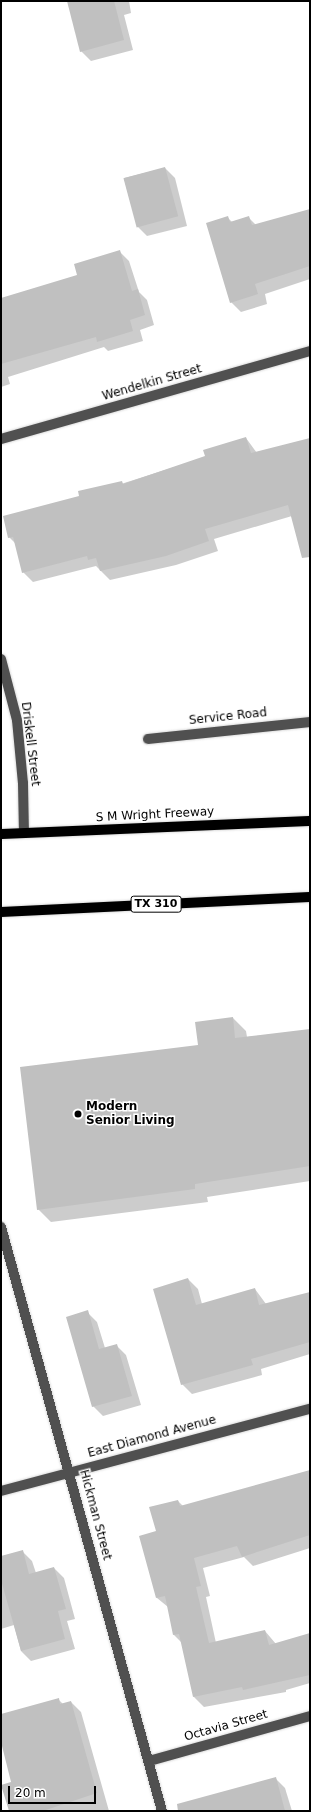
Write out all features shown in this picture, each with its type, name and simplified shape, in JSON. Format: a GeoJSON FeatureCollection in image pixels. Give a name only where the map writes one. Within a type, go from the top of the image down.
{"type":"FeatureCollection","features":[{"type":"Feature","properties":{"kind":"main road","name":"S M Wright Freeway"},"geometry":{"type":"LineString","coordinates":[[1,834],[310,821]]}},
{"type":"Feature","properties":{"kind":"main road","name":"TX 310"},"geometry":{"type":"LineString","coordinates":[[1,912],[310,897]]}},
{"type":"Feature","properties":{"kind":"street","name":"Wendelkin Street"},"geometry":{"type":"LineString","coordinates":[[1,439],[310,351]]}},
{"type":"Feature","properties":{"kind":"street","name":"Driskell Street"},"geometry":{"type":"LineString","coordinates":[[1,659],[17,720],[23,783],[24,833]]}},
{"type":"Feature","properties":{"kind":"street","name":"Service Road"},"geometry":{"type":"LineString","coordinates":[[148,739],[310,722]]}},
{"type":"Feature","properties":{"kind":"street","name":"Hickman Street"},"geometry":{"type":"LineString","coordinates":[[1,1227],[162,1811]]}},
{"type":"Feature","properties":{"kind":"street","name":"East Diamond Avenue"},"geometry":{"type":"LineString","coordinates":[[1,1491],[310,1409]]}},
{"type":"Feature","properties":{"kind":"street","name":"Octavia Street"},"geometry":{"type":"LineString","coordinates":[[149,1761],[310,1716]]}},
{"type":"Feature","properties":{"kind":"building"},"geometry":{"type":"Polygon","coordinates":[[[67,1],[114,1],[124,40],[80,52],[67,1]]]}},
{"type":"Feature","properties":{"kind":"building"},"geometry":{"type":"Polygon","coordinates":[[[165,167],[178,216],[137,227],[123,178],[165,167]]]}},
{"type":"Feature","properties":{"kind":"building"},"geometry":{"type":"Polygon","coordinates":[[[310,209],[310,266],[255,284],[258,294],[230,303],[206,223],[228,216],[230,222],[249,216],[252,225],[310,209]]]}},
{"type":"Feature","properties":{"kind":"building"},"geometry":{"type":"Polygon","coordinates":[[[120,250],[132,291],[138,289],[145,315],[130,320],[133,331],[97,342],[96,337],[1,364],[1,298],[77,275],[74,264],[120,250]]]}},
{"type":"Feature","properties":{"kind":"building"},"geometry":{"type":"Polygon","coordinates":[[[246,437],[251,453],[310,438],[310,557],[302,558],[288,505],[205,529],[209,541],[166,556],[100,571],[96,558],[88,560],[87,556],[22,573],[13,537],[8,538],[3,516],[79,496],[78,491],[122,481],[123,484],[205,456],[203,450],[246,437]]]}},
{"type":"Feature","properties":{"kind":"building","name":"Modern Senior Living"},"geometry":{"type":"Polygon","coordinates":[[[233,1017],[235,1038],[310,1029],[310,1166],[195,1184],[195,1189],[37,1210],[20,1067],[198,1045],[195,1022],[233,1017]]]}},
{"type":"Feature","properties":{"kind":"building"},"geometry":{"type":"Polygon","coordinates":[[[188,1278],[196,1305],[255,1288],[259,1305],[310,1292],[310,1342],[251,1359],[253,1365],[181,1385],[153,1289],[188,1278]]]}},
{"type":"Feature","properties":{"kind":"building"},"geometry":{"type":"Polygon","coordinates":[[[88,1310],[99,1349],[117,1344],[132,1396],[92,1407],[66,1317],[88,1310]]]}},
{"type":"Feature","properties":{"kind":"building"},"geometry":{"type":"Polygon","coordinates":[[[310,1470],[310,1535],[242,1557],[237,1546],[194,1558],[201,1586],[196,1587],[209,1643],[265,1630],[269,1645],[310,1633],[310,1675],[243,1690],[242,1687],[193,1697],[179,1634],[173,1635],[165,1596],[156,1598],[139,1536],[156,1531],[149,1507],[178,1500],[180,1506],[310,1470]]]}},
{"type":"Feature","properties":{"kind":"building"},"geometry":{"type":"Polygon","coordinates":[[[23,1550],[29,1574],[54,1567],[66,1609],[58,1611],[65,1639],[21,1651],[1,1580],[1,1556],[23,1550]]]}},
{"type":"Feature","properties":{"kind":"building"},"geometry":{"type":"Polygon","coordinates":[[[59,1698],[60,1704],[71,1701],[97,1793],[43,1811],[9,1811],[1,1785],[11,1782],[1,1742],[1,1714],[59,1698]]]}},
{"type":"Feature","properties":{"kind":"building"},"geometry":{"type":"Polygon","coordinates":[[[276,1777],[285,1811],[178,1811],[177,1804],[276,1777]]]}},
{"type":"Feature","properties":{"kind":"place","name":"Modern Senior Living"},"geometry":{"type":"Point","coordinates":[78,1114]}}]}
